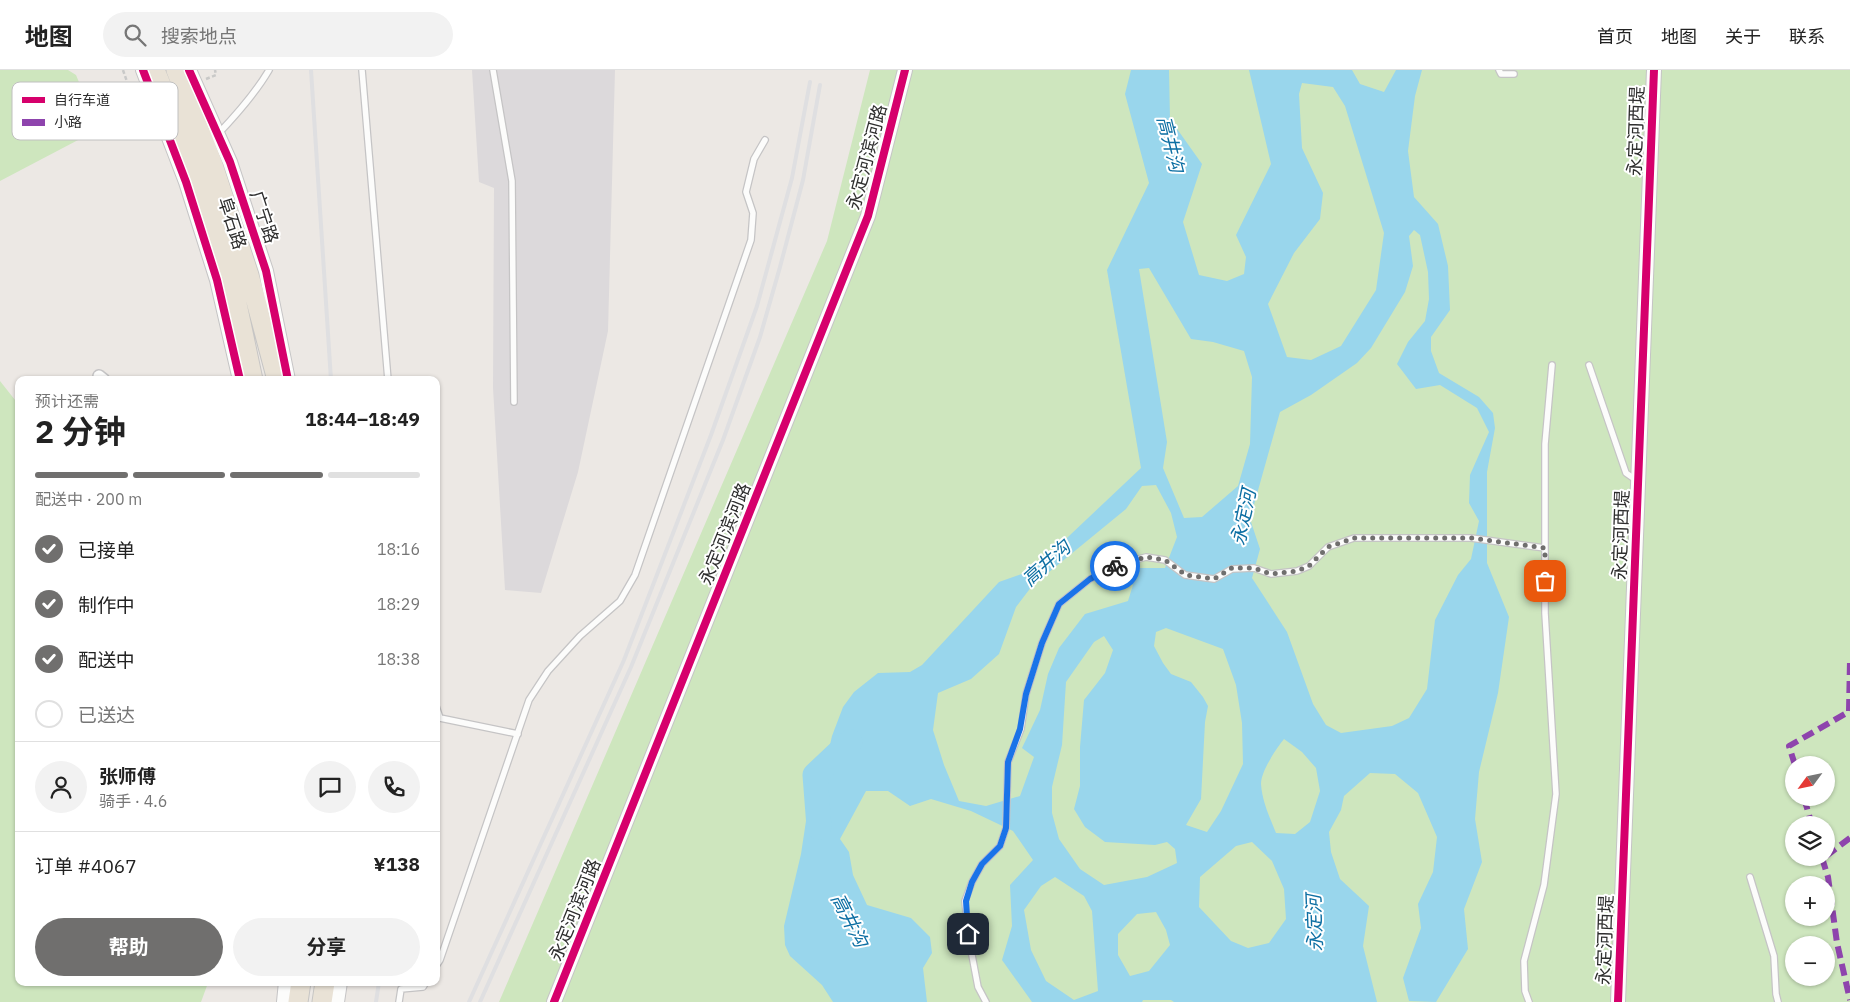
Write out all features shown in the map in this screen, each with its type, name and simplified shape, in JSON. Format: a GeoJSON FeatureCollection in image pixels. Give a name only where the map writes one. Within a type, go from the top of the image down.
{"type":"FeatureCollection","features":[{"type":"Feature","properties":{"kind":"highway","name":"阜石路"},"geometry":{"type":"LineString","coordinates":[[155,70],[160,82]]}},
{"type":"Feature","properties":{"kind":"highway","name":"阜石路"},"geometry":{"type":"LineString","coordinates":[[176,70],[216,174],[249,275],[276,376]]}},
{"type":"Feature","properties":{"kind":"highway","name":"阜石路"},"geometry":{"type":"LineString","coordinates":[[178,126],[198,175],[232,280],[252,376]]}},
{"type":"Feature","properties":{"kind":"highway"},"geometry":{"type":"LineString","coordinates":[[298,1002],[300,986]]}},
{"type":"Feature","properties":{"kind":"highway"},"geometry":{"type":"LineString","coordinates":[[322,1002],[324,986]]}},
{"type":"Feature","properties":{"kind":"street"},"geometry":{"type":"LineString","coordinates":[[143,70],[148,82]]}},
{"type":"Feature","properties":{"kind":"street","name":"广宁路"},"geometry":{"type":"LineString","coordinates":[[189,70],[230,162],[266,271],[287,376]]}},
{"type":"Feature","properties":{"kind":"street","name":"永定河滨河路"},"geometry":{"type":"LineString","coordinates":[[554,1002],[868,216],[905,70]]}},
{"type":"Feature","properties":{"kind":"street","name":"永定河西堤"},"geometry":{"type":"LineString","coordinates":[[1618,1002],[1654,70]]}},
{"type":"Feature","properties":{"kind":"street"},"geometry":{"type":"LineString","coordinates":[[170,140],[186,182],[217,280],[239,376]]}},
{"type":"Feature","properties":{"kind":"street"},"geometry":{"type":"LineString","coordinates":[[284,1002],[286,986]]}},
{"type":"Feature","properties":{"kind":"street"},"geometry":{"type":"LineString","coordinates":[[337,1002],[339,986]]}},
{"type":"Feature","properties":{"kind":"lane"},"geometry":{"type":"LineString","coordinates":[[218,134],[245,104],[269,70]]}},
{"type":"Feature","properties":{"kind":"lane"},"geometry":{"type":"LineString","coordinates":[[362,70],[388,376]]}},
{"type":"Feature","properties":{"kind":"lane"},"geometry":{"type":"LineString","coordinates":[[493,70],[512,181],[514,402]]}},
{"type":"Feature","properties":{"kind":"lane"},"geometry":{"type":"LineString","coordinates":[[1499,70],[1501,74],[1514,74]]}},
{"type":"Feature","properties":{"kind":"lane"},"geometry":{"type":"LineString","coordinates":[[440,960],[529,700],[548,671],[580,636],[620,601],[635,575],[751,240],[753,213],[746,192],[754,159],[764,140]]}},
{"type":"Feature","properties":{"kind":"lane"},"geometry":{"type":"LineString","coordinates":[[1529,1002],[1525,991],[1524,961],[1544,885],[1556,794],[1545,613],[1545,444],[1552,365]]}},
{"type":"Feature","properties":{"kind":"lane"},"geometry":{"type":"LineString","coordinates":[[1589,365],[1626,473],[1638,481]]}},
{"type":"Feature","properties":{"kind":"lane"},"geometry":{"type":"LineString","coordinates":[[986,1002],[978,987],[968,934],[966,901],[972,882],[982,864],[1000,846],[1006,828],[1008,762],[1020,729],[1026,694],[1042,643],[1059,604],[1090,579],[1120,564],[1146,557],[1165,560],[1186,575],[1214,579],[1232,568],[1254,568],[1271,574],[1297,571],[1309,566],[1328,547],[1354,538],[1471,538],[1545,548]]}},
{"type":"Feature","properties":{"kind":"lane"},"geometry":{"type":"LineString","coordinates":[[440,718],[518,734]]}},
{"type":"Feature","properties":{"kind":"lane"},"geometry":{"type":"LineString","coordinates":[[1750,877],[1774,956],[1778,1002]]}},
{"type":"Feature","properties":{"kind":"lane"},"geometry":{"type":"LineString","coordinates":[[399,1002],[401,989],[424,986]]}},
{"type":"Feature","properties":{"kind":"path"},"geometry":{"type":"LineString","coordinates":[[123,70],[127,82]]}},
{"type":"Feature","properties":{"kind":"path"},"geometry":{"type":"LineString","coordinates":[[205,79],[216,75],[214,70]]}},
{"type":"Feature","properties":{"kind":"shaded area"},"geometry":{"type":"Polygon","coordinates":[[[472,70],[615,70],[608,331],[578,472],[541,593],[505,590],[493,388],[494,188],[479,182],[472,70]]]}},
{"type":"Feature","properties":{"kind":"green space"},"geometry":{"type":"Polygon","coordinates":[[[0,70],[68,70],[76,75],[79,82],[12,82],[12,140],[78,140],[0,181],[0,70]]]}},
{"type":"Feature","properties":{"kind":"green space"},"geometry":{"type":"Polygon","coordinates":[[[870,70],[1850,70],[1850,1002],[499,1002],[827,241],[870,70]]]}},
{"type":"Feature","properties":{"kind":"green space"},"geometry":{"type":"Polygon","coordinates":[[[0,381],[15,400],[15,986],[207,986],[201,1002],[0,1002],[0,381]]]}},
{"type":"Feature","properties":{"kind":"water","name":"永定河"},"geometry":{"type":"Polygon","coordinates":[[[1131,70],[1169,70],[1170,119],[1202,164],[1183,222],[1199,275],[1227,281],[1244,274],[1246,257],[1236,235],[1271,164],[1249,70],[1352,70],[1360,84],[1384,92],[1396,70],[1422,70],[1415,96],[1408,151],[1414,197],[1438,224],[1448,266],[1450,310],[1431,337],[1431,351],[1439,373],[1479,397],[1493,413],[1495,428],[1487,472],[1487,563],[1509,617],[1498,693],[1479,772],[1475,819],[1482,862],[1464,909],[1468,949],[1436,1002],[1409,1001],[1403,978],[1421,928],[1418,904],[1433,872],[1437,837],[1418,793],[1395,774],[1370,773],[1344,796],[1341,810],[1329,832],[1331,852],[1340,879],[1369,906],[1363,946],[1377,1002],[1174,1002],[1171,1000],[1143,1000],[1142,1002],[1032,1002],[1002,960],[1012,926],[1010,885],[1033,860],[1013,831],[971,811],[931,799],[910,806],[888,791],[866,791],[840,839],[849,852],[853,875],[867,905],[911,918],[930,937],[932,953],[923,968],[927,1002],[833,1002],[822,985],[790,956],[785,945],[784,926],[801,854],[806,821],[823,775],[832,736],[843,707],[854,692],[878,673],[910,672],[922,665],[999,582],[1033,570],[1141,468],[1107,270],[1149,183],[1125,94],[1131,70]],[[1302,83],[1299,94],[1302,148],[1323,193],[1320,219],[1294,253],[1268,304],[1287,357],[1311,360],[1341,346],[1376,290],[1384,233],[1345,106],[1333,87],[1302,83]],[[1414,230],[1409,236],[1413,266],[1405,292],[1371,348],[1357,363],[1311,395],[1280,412],[1250,519],[1260,549],[1252,578],[1287,632],[1313,704],[1326,725],[1341,733],[1392,726],[1409,718],[1427,689],[1435,620],[1458,575],[1471,559],[1479,521],[1469,503],[1470,475],[1489,432],[1477,408],[1440,385],[1416,389],[1397,364],[1408,342],[1425,321],[1429,299],[1428,272],[1420,235],[1414,230]],[[1149,268],[1139,269],[1167,442],[1163,468],[1184,518],[1202,517],[1238,486],[1250,444],[1252,377],[1244,351],[1213,342],[1191,339],[1149,268]],[[1156,485],[1142,486],[1126,509],[1032,586],[1016,607],[999,654],[971,679],[938,693],[933,730],[944,765],[959,801],[986,806],[1020,796],[1034,757],[1022,748],[1040,710],[1048,674],[1059,648],[1085,614],[1128,601],[1133,585],[1125,580],[1129,568],[1165,568],[1177,537],[1171,513],[1156,485]],[[1166,628],[1156,632],[1154,646],[1171,674],[1191,682],[1208,706],[1205,722],[1201,799],[1186,825],[1207,832],[1221,811],[1243,764],[1242,723],[1236,685],[1223,649],[1166,628]],[[1104,636],[1094,642],[1066,682],[1062,745],[1052,787],[1052,813],[1059,839],[1080,869],[1104,885],[1147,877],[1177,863],[1175,849],[1167,842],[1155,845],[1105,842],[1085,827],[1074,809],[1080,786],[1080,747],[1084,700],[1105,673],[1113,650],[1104,636]],[[1284,739],[1266,767],[1262,779],[1263,797],[1276,833],[1295,834],[1310,822],[1320,791],[1316,768],[1302,752],[1284,739]],[[1252,842],[1236,846],[1200,877],[1199,907],[1231,941],[1248,948],[1269,943],[1286,919],[1284,889],[1272,861],[1252,842]],[[1055,877],[1041,886],[1024,910],[1031,950],[1046,981],[1074,1000],[1098,991],[1092,911],[1084,896],[1055,877]],[[1156,912],[1137,914],[1118,934],[1118,955],[1130,976],[1149,971],[1170,945],[1166,930],[1156,912]]]}},
{"type":"Feature","properties":{"kind":"waterway","name":"高井沟"},"geometry":{"type":"LineString","coordinates":[[819,827],[815,775],[850,742]]}},
{"type":"Feature","properties":{"kind":"railway"},"geometry":{"type":"LineString","coordinates":[[311,70],[331,376]]}},
{"type":"Feature","properties":{"kind":"railway"},"geometry":{"type":"LineString","coordinates":[[469,1002],[624,660],[711,435],[757,306],[792,178],[810,82]]}},
{"type":"Feature","properties":{"kind":"railway"},"geometry":{"type":"LineString","coordinates":[[480,1002],[631,667],[723,440],[760,337],[780,267],[803,180],[820,85]]}},
{"type":"Feature","properties":{"kind":"railway"},"geometry":{"type":"LineString","coordinates":[[376,1002],[378,986]]}},
{"type":"Feature","properties":{"kind":"marked path"},"geometry":{"type":"LineString","coordinates":[[1849,711],[1850,661]]}},
{"type":"Feature","properties":{"kind":"marked path"},"geometry":{"type":"LineString","coordinates":[[1792,756],[1789,746],[1850,711]]}},
{"type":"Feature","properties":{"kind":"marked path"},"geometry":{"type":"LineString","coordinates":[[1806,806],[1809,816]]}},
{"type":"Feature","properties":{"kind":"marked path"},"geometry":{"type":"LineString","coordinates":[[1835,849],[1850,838]]}},
{"type":"Feature","properties":{"kind":"marked path"},"geometry":{"type":"LineString","coordinates":[[1825,866],[1828,877],[1837,943],[1850,1000]]}},
{"type":"Feature","properties":{"kind":"cycle path"},"geometry":{"type":"LineString","coordinates":[[143,70],[148,82]]}},
{"type":"Feature","properties":{"kind":"cycle path"},"geometry":{"type":"LineString","coordinates":[[189,70],[230,162],[266,271],[287,376]]}},
{"type":"Feature","properties":{"kind":"cycle path"},"geometry":{"type":"LineString","coordinates":[[554,1002],[868,216],[905,70]]}},
{"type":"Feature","properties":{"kind":"cycle path"},"geometry":{"type":"LineString","coordinates":[[1618,1002],[1654,70]]}},
{"type":"Feature","properties":{"kind":"cycle path"},"geometry":{"type":"LineString","coordinates":[[170,140],[186,182],[217,280],[239,376]]}},
{"type":"Feature","properties":{"kind":"way so far"},"geometry":{"type":"LineString","coordinates":[[1115,566],[1146,557],[1165,560],[1186,575],[1214,579],[1232,568],[1254,568],[1271,574],[1297,571],[1309,566],[1328,547],[1354,538],[1471,538],[1545,548],[1545,581]]}},
{"type":"Feature","properties":{"kind":"route"},"geometry":{"type":"LineString","coordinates":[[968,934],[966,901],[972,882],[982,864],[1000,846],[1006,828],[1008,762],[1020,729],[1026,694],[1042,643],[1059,604],[1090,579],[1115,566]]}}]}
